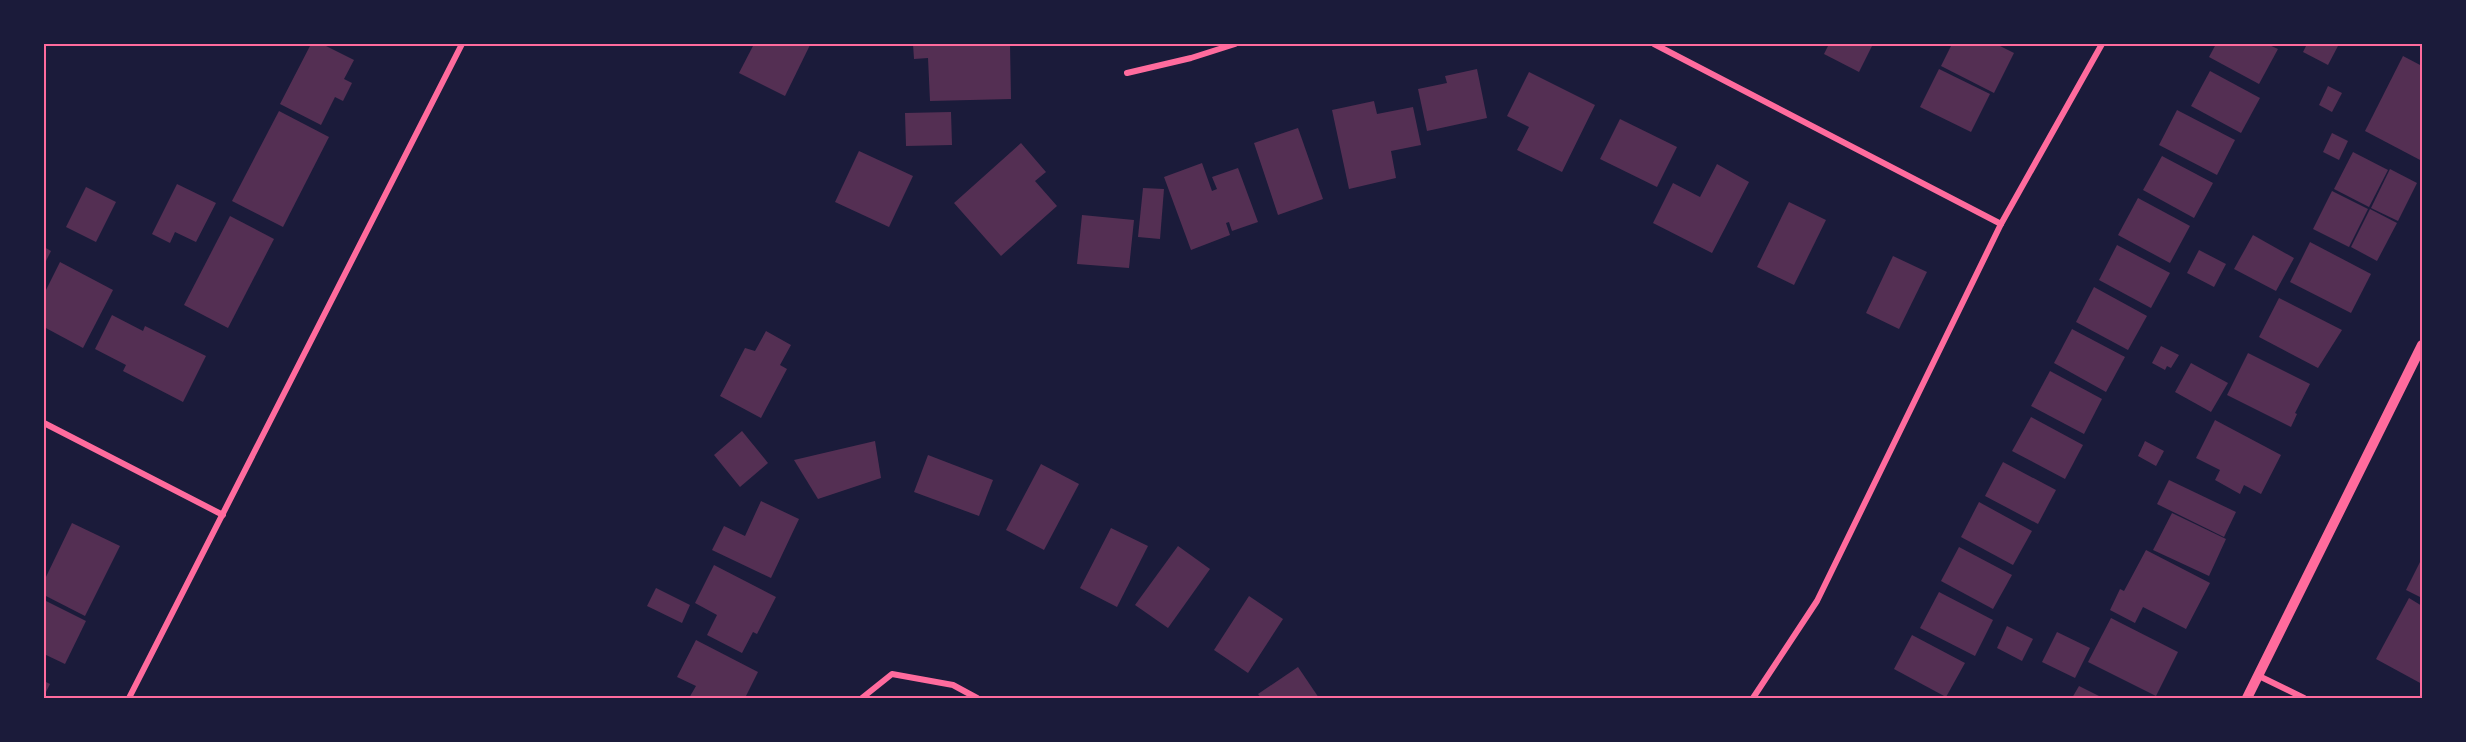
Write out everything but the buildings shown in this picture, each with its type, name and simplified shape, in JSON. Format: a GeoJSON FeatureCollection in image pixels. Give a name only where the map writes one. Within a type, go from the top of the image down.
{"type":"FeatureCollection","features":[{"type":"Feature","properties":{"kind":"street"},"geometry":{"type":"LineString","coordinates":[[129,699],[462,44]]}},
{"type":"Feature","properties":{"kind":"street"},"geometry":{"type":"LineString","coordinates":[[1127,73],[1191,58],[1235,44]]}},
{"type":"Feature","properties":{"kind":"street"},"geometry":{"type":"LineString","coordinates":[[1654,44],[2001,224]]}},
{"type":"Feature","properties":{"kind":"street"},"geometry":{"type":"LineString","coordinates":[[1754,699],[1817,601],[2001,224],[2102,44]]}},
{"type":"Feature","properties":{"kind":"street"},"geometry":{"type":"LineString","coordinates":[[2247,699],[2422,345]]}},
{"type":"Feature","properties":{"kind":"street"},"geometry":{"type":"LineString","coordinates":[[44,423],[223,514]]}},
{"type":"Feature","properties":{"kind":"street"},"geometry":{"type":"LineString","coordinates":[[862,699],[892,674],[953,685],[977,699]]}},
{"type":"Feature","properties":{"kind":"street"},"geometry":{"type":"LineString","coordinates":[[2259,676],[2304,699]]}}]}
